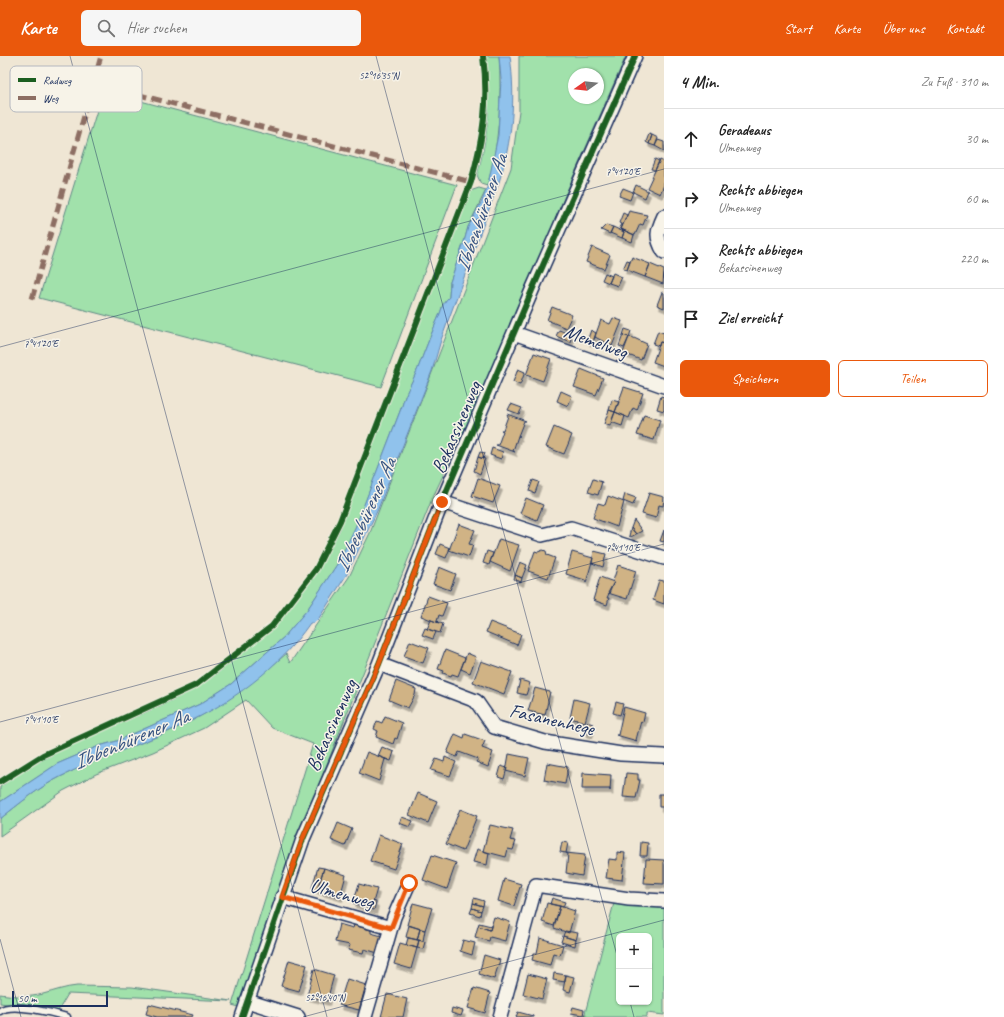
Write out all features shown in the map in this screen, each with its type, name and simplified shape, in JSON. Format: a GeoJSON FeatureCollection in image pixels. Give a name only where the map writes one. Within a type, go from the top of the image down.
{"type":"FeatureCollection","features":[{"type":"Feature","properties":{"kind":"street","name":"Bekassinenweg"},"geometry":{"type":"LineString","coordinates":[[242,1017],[303,838],[379,664],[442,502],[635,56]]}},
{"type":"Feature","properties":{"kind":"street"},"geometry":{"type":"LineString","coordinates":[[664,216],[658,231],[658,242],[664,252]]}},
{"type":"Feature","properties":{"kind":"street","name":"Memelweg"},"geometry":{"type":"LineString","coordinates":[[514,333],[664,386]]}},
{"type":"Feature","properties":{"kind":"street"},"geometry":{"type":"LineString","coordinates":[[442,502],[542,535],[571,528],[664,558]]}},
{"type":"Feature","properties":{"kind":"street","name":"Fasanenhege"},"geometry":{"type":"LineString","coordinates":[[379,664],[476,701],[494,726],[545,742],[621,754],[664,756]]}},
{"type":"Feature","properties":{"kind":"street","name":"Ulmenweg"},"geometry":{"type":"LineString","coordinates":[[365,1017],[391,928],[409,883]]}},
{"type":"Feature","properties":{"kind":"street"},"geometry":{"type":"LineString","coordinates":[[500,1017],[536,885],[629,899],[664,901]]}},
{"type":"Feature","properties":{"kind":"street","name":"Ulmenweg"},"geometry":{"type":"LineString","coordinates":[[282,897],[391,928]]}},
{"type":"Feature","properties":{"kind":"street"},"geometry":{"type":"LineString","coordinates":[[247,1001],[298,1017]]}},
{"type":"Feature","properties":{"kind":"lane"},"geometry":{"type":"LineString","coordinates":[[0,1011],[3,1009],[16,1007],[67,1017]]}},
{"type":"Feature","properties":{"kind":"green space"},"geometry":{"type":"Polygon","coordinates":[[[486,56],[499,56],[500,71],[499,122],[491,172],[487,186],[481,184],[477,175],[484,145],[488,116],[489,101],[486,56]]]}},
{"type":"Feature","properties":{"kind":"green space"},"geometry":{"type":"Polygon","coordinates":[[[519,56],[626,56],[566,193],[510,332],[432,499],[298,837],[239,1007],[232,1005],[313,744],[272,728],[246,700],[204,728],[153,752],[96,774],[63,791],[0,836],[0,819],[36,791],[52,781],[90,763],[166,733],[223,703],[261,675],[286,654],[290,663],[349,577],[370,533],[511,168],[519,111],[519,56]]]}},
{"type":"Feature","properties":{"kind":"green space"},"geometry":{"type":"Polygon","coordinates":[[[142,101],[457,185],[381,387],[39,298],[97,112],[142,112],[142,101]]]}},
{"type":"Feature","properties":{"kind":"green space"},"geometry":{"type":"Polygon","coordinates":[[[479,188],[486,190],[468,227],[450,282],[449,297],[442,306],[356,526],[338,563],[307,610],[284,637],[231,684],[200,704],[117,741],[99,746],[57,764],[0,802],[0,787],[45,758],[168,702],[205,682],[241,654],[272,626],[309,582],[340,529],[470,191],[479,188]]]}},
{"type":"Feature","properties":{"kind":"green space"},"geometry":{"type":"Polygon","coordinates":[[[614,903],[664,908],[664,1015],[647,1013],[647,1017],[584,1017],[614,903]]]}},
{"type":"Feature","properties":{"kind":"green space"},"geometry":{"type":"Polygon","coordinates":[[[77,986],[132,987],[231,1001],[68,994],[58,1011],[0,1003],[0,994],[32,996],[77,986]]]}},
{"type":"Feature","properties":{"kind":"water","name":"Ibbenbürener Aa"},"geometry":{"type":"Polygon","coordinates":[[[499,56],[510,56],[513,104],[510,135],[499,182],[441,340],[432,371],[378,509],[347,574],[319,618],[314,623],[310,623],[284,655],[268,670],[235,696],[199,717],[165,733],[90,763],[52,781],[36,791],[0,819],[0,802],[57,764],[99,746],[117,741],[200,704],[231,684],[284,637],[307,610],[338,563],[355,528],[442,306],[449,297],[450,282],[468,227],[482,201],[488,185],[498,135],[501,79],[499,56]]]}},
{"type":"Feature","properties":{"kind":"building"},"geometry":{"type":"Polygon","coordinates":[[[649,134],[652,135],[649,144],[646,142],[649,134]]]}},
{"type":"Feature","properties":{"kind":"building"},"geometry":{"type":"Polygon","coordinates":[[[652,135],[658,138],[655,146],[649,144],[652,135]]]}},
{"type":"Feature","properties":{"kind":"building"},"geometry":{"type":"Polygon","coordinates":[[[658,140],[664,142],[664,151],[655,146],[658,140]]]}},
{"type":"Feature","properties":{"kind":"building"},"geometry":{"type":"Polygon","coordinates":[[[655,159],[659,161],[655,170],[651,169],[655,159]]]}},
{"type":"Feature","properties":{"kind":"building"},"geometry":{"type":"Polygon","coordinates":[[[660,160],[664,162],[664,185],[660,194],[647,188],[660,160]]]}},
{"type":"Feature","properties":{"kind":"building"},"geometry":{"type":"Polygon","coordinates":[[[636,185],[648,191],[645,198],[633,192],[636,185]]]}},
{"type":"Feature","properties":{"kind":"building"},"geometry":{"type":"Polygon","coordinates":[[[623,188],[633,192],[630,200],[619,196],[623,188]]]}},
{"type":"Feature","properties":{"kind":"building"},"geometry":{"type":"Polygon","coordinates":[[[629,211],[647,215],[643,225],[640,224],[635,235],[621,229],[629,211]]]}},
{"type":"Feature","properties":{"kind":"building"},"geometry":{"type":"Polygon","coordinates":[[[623,213],[627,215],[621,229],[619,228],[621,224],[619,223],[623,213]]]}},
{"type":"Feature","properties":{"kind":"building"},"geometry":{"type":"Polygon","coordinates":[[[606,225],[613,227],[610,234],[601,230],[606,225]]]}},
{"type":"Feature","properties":{"kind":"building"},"geometry":{"type":"Polygon","coordinates":[[[613,227],[624,232],[622,238],[610,233],[613,227]]]}},
{"type":"Feature","properties":{"kind":"building"},"geometry":{"type":"Polygon","coordinates":[[[621,229],[634,235],[632,242],[622,238],[624,232],[621,229]]]}},
{"type":"Feature","properties":{"kind":"building"},"geometry":{"type":"Polygon","coordinates":[[[592,247],[610,255],[604,269],[586,262],[592,247]]]}},
{"type":"Feature","properties":{"kind":"building"},"geometry":{"type":"Polygon","coordinates":[[[632,257],[650,264],[645,277],[627,270],[632,257]]]}},
{"type":"Feature","properties":{"kind":"building"},"geometry":{"type":"Polygon","coordinates":[[[627,260],[630,261],[627,270],[623,269],[627,260]]]}},
{"type":"Feature","properties":{"kind":"building"},"geometry":{"type":"Polygon","coordinates":[[[650,264],[664,270],[663,284],[645,277],[650,264]]]}},
{"type":"Feature","properties":{"kind":"building"},"geometry":{"type":"Polygon","coordinates":[[[605,273],[612,276],[609,283],[602,280],[605,273]]]}},
{"type":"Feature","properties":{"kind":"building"},"geometry":{"type":"Polygon","coordinates":[[[613,273],[622,277],[618,286],[609,283],[613,273]]]}},
{"type":"Feature","properties":{"kind":"building"},"geometry":{"type":"Polygon","coordinates":[[[662,292],[664,293],[664,308],[657,305],[662,292]]]}},
{"type":"Feature","properties":{"kind":"building"},"geometry":{"type":"Polygon","coordinates":[[[552,307],[572,315],[566,328],[547,320],[552,307]]]}},
{"type":"Feature","properties":{"kind":"building"},"geometry":{"type":"Polygon","coordinates":[[[613,318],[622,321],[612,346],[595,337],[594,339],[601,320],[610,324],[613,318]]]}},
{"type":"Feature","properties":{"kind":"building"},"geometry":{"type":"Polygon","coordinates":[[[625,329],[631,331],[629,337],[623,335],[625,329]]]}},
{"type":"Feature","properties":{"kind":"building"},"geometry":{"type":"Polygon","coordinates":[[[559,330],[572,335],[570,342],[556,336],[559,330]]]}},
{"type":"Feature","properties":{"kind":"building"},"geometry":{"type":"Polygon","coordinates":[[[591,330],[596,333],[593,343],[587,341],[591,330]]]}},
{"type":"Feature","properties":{"kind":"building"},"geometry":{"type":"Polygon","coordinates":[[[658,331],[664,333],[664,343],[660,342],[659,346],[653,344],[658,331]]]}},
{"type":"Feature","properties":{"kind":"building"},"geometry":{"type":"Polygon","coordinates":[[[623,335],[629,337],[624,348],[619,346],[623,335]]]}},
{"type":"Feature","properties":{"kind":"building"},"geometry":{"type":"Polygon","coordinates":[[[629,337],[647,344],[641,360],[623,353],[629,337]]]}},
{"type":"Feature","properties":{"kind":"building"},"geometry":{"type":"Polygon","coordinates":[[[660,342],[664,343],[664,366],[653,362],[660,342]]]}},
{"type":"Feature","properties":{"kind":"building"},"geometry":{"type":"Polygon","coordinates":[[[534,353],[551,359],[543,381],[526,375],[534,353]]]}},
{"type":"Feature","properties":{"kind":"building"},"geometry":{"type":"Polygon","coordinates":[[[518,369],[525,372],[520,385],[513,382],[518,369]]]}},
{"type":"Feature","properties":{"kind":"building"},"geometry":{"type":"Polygon","coordinates":[[[581,369],[603,378],[596,395],[574,387],[581,369]]]}},
{"type":"Feature","properties":{"kind":"building"},"geometry":{"type":"Polygon","coordinates":[[[624,387],[643,393],[637,410],[633,408],[629,418],[615,412],[624,387]]]}},
{"type":"Feature","properties":{"kind":"building"},"geometry":{"type":"Polygon","coordinates":[[[561,391],[572,396],[568,406],[557,401],[561,391]]]}},
{"type":"Feature","properties":{"kind":"building"},"geometry":{"type":"Polygon","coordinates":[[[661,396],[664,397],[664,411],[657,409],[661,396]]]}},
{"type":"Feature","properties":{"kind":"building"},"geometry":{"type":"Polygon","coordinates":[[[612,400],[619,402],[615,412],[609,410],[612,400]]]}},
{"type":"Feature","properties":{"kind":"building"},"geometry":{"type":"Polygon","coordinates":[[[511,404],[522,408],[519,414],[508,410],[511,404]]]}},
{"type":"Feature","properties":{"kind":"building"},"geometry":{"type":"Polygon","coordinates":[[[609,410],[615,412],[610,426],[604,424],[609,410]]]}},
{"type":"Feature","properties":{"kind":"building"},"geometry":{"type":"Polygon","coordinates":[[[615,412],[625,416],[622,426],[611,422],[615,412]]]}},
{"type":"Feature","properties":{"kind":"building"},"geometry":{"type":"Polygon","coordinates":[[[507,414],[526,421],[524,421],[518,436],[513,451],[515,452],[496,445],[498,445],[503,431],[501,430],[503,430],[508,416],[507,414]]]}},
{"type":"Feature","properties":{"kind":"building"},"geometry":{"type":"Polygon","coordinates":[[[644,415],[660,420],[654,440],[637,435],[644,415]]]}},
{"type":"Feature","properties":{"kind":"building"},"geometry":{"type":"Polygon","coordinates":[[[554,427],[572,435],[564,454],[546,447],[554,427]]]}},
{"type":"Feature","properties":{"kind":"building"},"geometry":{"type":"Polygon","coordinates":[[[492,448],[503,452],[501,459],[490,455],[492,448]]]}},
{"type":"Feature","properties":{"kind":"building"},"geometry":{"type":"Polygon","coordinates":[[[480,452],[485,453],[483,459],[478,457],[480,452]]]}},
{"type":"Feature","properties":{"kind":"building"},"geometry":{"type":"Polygon","coordinates":[[[478,457],[485,459],[480,474],[474,471],[478,457]]]}},
{"type":"Feature","properties":{"kind":"building"},"geometry":{"type":"Polygon","coordinates":[[[478,478],[500,486],[493,503],[472,496],[478,478]]]}},
{"type":"Feature","properties":{"kind":"building"},"geometry":{"type":"Polygon","coordinates":[[[593,479],[602,482],[598,495],[588,492],[593,479]]]}},
{"type":"Feature","properties":{"kind":"building"},"geometry":{"type":"Polygon","coordinates":[[[533,480],[539,482],[535,493],[529,491],[533,480]]]}},
{"type":"Feature","properties":{"kind":"building"},"geometry":{"type":"Polygon","coordinates":[[[649,493],[664,497],[663,506],[659,505],[656,518],[642,514],[649,493]]]}},
{"type":"Feature","properties":{"kind":"building"},"geometry":{"type":"Polygon","coordinates":[[[625,494],[636,498],[633,505],[623,501],[625,494]]]}},
{"type":"Feature","properties":{"kind":"building"},"geometry":{"type":"Polygon","coordinates":[[[608,496],[624,502],[617,527],[593,518],[598,503],[605,505],[608,496]]]}},
{"type":"Feature","properties":{"kind":"building"},"geometry":{"type":"Polygon","coordinates":[[[526,498],[543,505],[537,520],[520,513],[526,498]]]}},
{"type":"Feature","properties":{"kind":"building"},"geometry":{"type":"Polygon","coordinates":[[[634,520],[642,531],[636,534],[631,528],[634,520]]]}},
{"type":"Feature","properties":{"kind":"building"},"geometry":{"type":"Polygon","coordinates":[[[459,524],[475,530],[469,544],[473,545],[469,557],[449,550],[459,524]]]}},
{"type":"Feature","properties":{"kind":"building"},"geometry":{"type":"Polygon","coordinates":[[[631,528],[636,534],[631,537],[629,536],[631,528]]]}},
{"type":"Feature","properties":{"kind":"building"},"geometry":{"type":"Polygon","coordinates":[[[664,530],[664,542],[660,541],[664,530]]]}},
{"type":"Feature","properties":{"kind":"building"},"geometry":{"type":"Polygon","coordinates":[[[499,539],[519,545],[510,571],[490,562],[499,539]]]}},
{"type":"Feature","properties":{"kind":"building"},"geometry":{"type":"Polygon","coordinates":[[[440,544],[450,548],[446,558],[436,554],[440,544]]]}},
{"type":"Feature","properties":{"kind":"building"},"geometry":{"type":"Polygon","coordinates":[[[543,550],[546,551],[547,555],[555,558],[548,578],[528,571],[535,551],[538,552],[543,550]]]}},
{"type":"Feature","properties":{"kind":"building"},"geometry":{"type":"Polygon","coordinates":[[[487,551],[493,553],[489,565],[483,563],[487,551]]]}},
{"type":"Feature","properties":{"kind":"building"},"geometry":{"type":"Polygon","coordinates":[[[594,551],[606,554],[603,567],[592,563],[594,551]]]}},
{"type":"Feature","properties":{"kind":"building"},"geometry":{"type":"Polygon","coordinates":[[[572,552],[593,558],[586,583],[585,580],[566,574],[572,552]]]}},
{"type":"Feature","properties":{"kind":"building"},"geometry":{"type":"Polygon","coordinates":[[[520,562],[527,565],[522,578],[515,575],[520,562]]]}},
{"type":"Feature","properties":{"kind":"building"},"geometry":{"type":"Polygon","coordinates":[[[618,565],[636,571],[627,599],[608,593],[614,582],[613,581],[618,565]]]}},
{"type":"Feature","properties":{"kind":"building"},"geometry":{"type":"Polygon","coordinates":[[[439,567],[456,574],[450,590],[433,584],[439,567]]]}},
{"type":"Feature","properties":{"kind":"building"},"geometry":{"type":"Polygon","coordinates":[[[515,575],[522,578],[521,582],[514,579],[515,575]]]}},
{"type":"Feature","properties":{"kind":"building"},"geometry":{"type":"Polygon","coordinates":[[[600,577],[614,582],[607,598],[609,598],[607,605],[593,600],[600,577]]]}},
{"type":"Feature","properties":{"kind":"building"},"geometry":{"type":"Polygon","coordinates":[[[659,580],[664,581],[664,604],[653,600],[659,580]]]}},
{"type":"Feature","properties":{"kind":"building"},"geometry":{"type":"Polygon","coordinates":[[[428,596],[447,603],[442,616],[439,615],[437,621],[439,623],[421,616],[428,596]]]}},
{"type":"Feature","properties":{"kind":"building"},"geometry":{"type":"Polygon","coordinates":[[[431,620],[443,624],[440,633],[427,629],[431,620]]]}},
{"type":"Feature","properties":{"kind":"building"},"geometry":{"type":"Polygon","coordinates":[[[490,622],[521,634],[517,645],[486,632],[490,622]]]}},
{"type":"Feature","properties":{"kind":"building"},"geometry":{"type":"Polygon","coordinates":[[[425,628],[436,632],[433,639],[422,635],[425,628]]]}},
{"type":"Feature","properties":{"kind":"building"},"geometry":{"type":"Polygon","coordinates":[[[410,641],[429,648],[423,663],[404,656],[410,641]]]}},
{"type":"Feature","properties":{"kind":"building"},"geometry":{"type":"Polygon","coordinates":[[[445,650],[465,658],[458,676],[452,674],[451,676],[438,669],[445,650]]]}},
{"type":"Feature","properties":{"kind":"building"},"geometry":{"type":"Polygon","coordinates":[[[467,653],[476,657],[470,673],[461,669],[467,653]]]}},
{"type":"Feature","properties":{"kind":"building"},"geometry":{"type":"Polygon","coordinates":[[[481,661],[512,672],[504,694],[473,682],[481,661]]]}},
{"type":"Feature","properties":{"kind":"building"},"geometry":{"type":"Polygon","coordinates":[[[520,680],[530,683],[526,695],[517,693],[520,680]]]}},
{"type":"Feature","properties":{"kind":"building"},"geometry":{"type":"Polygon","coordinates":[[[396,681],[416,689],[415,695],[408,708],[389,700],[396,681]]]}},
{"type":"Feature","properties":{"kind":"building"},"geometry":{"type":"Polygon","coordinates":[[[535,688],[550,692],[545,715],[528,711],[535,688]]]}},
{"type":"Feature","properties":{"kind":"building"},"geometry":{"type":"Polygon","coordinates":[[[574,699],[590,703],[585,722],[570,718],[574,699]]]}},
{"type":"Feature","properties":{"kind":"building"},"geometry":{"type":"Polygon","coordinates":[[[616,702],[623,704],[620,715],[613,713],[616,702]]]}},
{"type":"Feature","properties":{"kind":"building"},"geometry":{"type":"Polygon","coordinates":[[[624,707],[645,713],[643,722],[641,721],[637,741],[616,735],[618,735],[624,707]]]}},
{"type":"Feature","properties":{"kind":"building"},"geometry":{"type":"Polygon","coordinates":[[[385,716],[402,723],[397,739],[395,738],[393,744],[376,737],[378,731],[374,729],[377,721],[382,723],[385,716]]]}},
{"type":"Feature","properties":{"kind":"building"},"geometry":{"type":"Polygon","coordinates":[[[587,722],[593,724],[590,734],[584,732],[587,722]]]}},
{"type":"Feature","properties":{"kind":"building"},"geometry":{"type":"Polygon","coordinates":[[[455,734],[464,738],[465,734],[485,741],[482,748],[493,752],[488,767],[476,762],[478,759],[459,752],[457,757],[447,753],[455,734]]]}},
{"type":"Feature","properties":{"kind":"building"},"geometry":{"type":"Polygon","coordinates":[[[382,747],[394,752],[391,761],[378,756],[382,747]]]}},
{"type":"Feature","properties":{"kind":"building"},"geometry":{"type":"Polygon","coordinates":[[[367,752],[388,760],[385,759],[379,781],[359,773],[367,752]]]}},
{"type":"Feature","properties":{"kind":"building"},"geometry":{"type":"Polygon","coordinates":[[[509,754],[529,758],[525,776],[506,771],[509,754]]]}},
{"type":"Feature","properties":{"kind":"building"},"geometry":{"type":"Polygon","coordinates":[[[445,757],[456,762],[450,776],[431,770],[436,759],[444,762],[445,757]]]}},
{"type":"Feature","properties":{"kind":"building"},"geometry":{"type":"Polygon","coordinates":[[[547,763],[568,767],[565,784],[544,780],[547,763]]]}},
{"type":"Feature","properties":{"kind":"building"},"geometry":{"type":"Polygon","coordinates":[[[501,766],[507,768],[504,779],[498,777],[501,766]]]}},
{"type":"Feature","properties":{"kind":"building"},"geometry":{"type":"Polygon","coordinates":[[[583,773],[611,775],[610,791],[610,789],[582,789],[583,773]]]}},
{"type":"Feature","properties":{"kind":"building"},"geometry":{"type":"Polygon","coordinates":[[[626,773],[638,774],[638,780],[640,780],[636,798],[623,797],[626,773]]]}},
{"type":"Feature","properties":{"kind":"building"},"geometry":{"type":"Polygon","coordinates":[[[418,793],[437,801],[428,823],[409,815],[418,793]]]}},
{"type":"Feature","properties":{"kind":"building"},"geometry":{"type":"Polygon","coordinates":[[[659,794],[664,794],[664,807],[659,807],[659,794]]]}},
{"type":"Feature","properties":{"kind":"building"},"geometry":{"type":"Polygon","coordinates":[[[460,809],[477,816],[463,851],[446,844],[460,809]]]}},
{"type":"Feature","properties":{"kind":"building"},"geometry":{"type":"Polygon","coordinates":[[[402,817],[413,821],[410,827],[399,823],[402,817]]]}},
{"type":"Feature","properties":{"kind":"building"},"geometry":{"type":"Polygon","coordinates":[[[338,823],[352,829],[345,846],[331,840],[338,823]]]}},
{"type":"Feature","properties":{"kind":"building"},"geometry":{"type":"Polygon","coordinates":[[[490,825],[513,830],[510,840],[516,841],[513,850],[508,849],[506,857],[483,851],[490,825]]]}},
{"type":"Feature","properties":{"kind":"building"},"geometry":{"type":"Polygon","coordinates":[[[379,835],[403,844],[394,869],[370,861],[379,835]]]}},
{"type":"Feature","properties":{"kind":"building"},"geometry":{"type":"Polygon","coordinates":[[[562,842],[568,843],[566,853],[560,852],[562,842]]]}},
{"type":"Feature","properties":{"kind":"building"},"geometry":{"type":"Polygon","coordinates":[[[641,842],[648,843],[647,856],[640,856],[641,842]]]}},
{"type":"Feature","properties":{"kind":"building"},"geometry":{"type":"Polygon","coordinates":[[[477,849],[489,853],[487,865],[473,862],[477,849]]]}},
{"type":"Feature","properties":{"kind":"building"},"geometry":{"type":"Polygon","coordinates":[[[617,852],[625,853],[622,880],[606,878],[609,859],[617,860],[617,852]]]}},
{"type":"Feature","properties":{"kind":"building"},"geometry":{"type":"Polygon","coordinates":[[[566,853],[585,855],[582,876],[566,873],[568,854],[566,853]]]}},
{"type":"Feature","properties":{"kind":"building"},"geometry":{"type":"Polygon","coordinates":[[[432,855],[456,863],[447,889],[423,880],[432,855]]]}},
{"type":"Feature","properties":{"kind":"building"},"geometry":{"type":"Polygon","coordinates":[[[646,859],[664,860],[664,884],[644,883],[646,859]]]}},
{"type":"Feature","properties":{"kind":"building"},"geometry":{"type":"Polygon","coordinates":[[[318,867],[324,868],[317,890],[312,888],[318,867]]]}},
{"type":"Feature","properties":{"kind":"building"},"geometry":{"type":"Polygon","coordinates":[[[324,868],[346,875],[340,897],[317,890],[324,868]]]}},
{"type":"Feature","properties":{"kind":"building"},"geometry":{"type":"Polygon","coordinates":[[[504,879],[521,884],[514,906],[498,901],[504,879]]]}},
{"type":"Feature","properties":{"kind":"building"},"geometry":{"type":"Polygon","coordinates":[[[359,884],[377,889],[371,909],[353,903],[359,884]]]}},
{"type":"Feature","properties":{"kind":"building"},"geometry":{"type":"Polygon","coordinates":[[[474,898],[484,901],[483,906],[473,903],[474,898]]]}},
{"type":"Feature","properties":{"kind":"building"},"geometry":{"type":"Polygon","coordinates":[[[552,898],[565,902],[563,907],[550,904],[552,898]]]}},
{"type":"Feature","properties":{"kind":"building"},"geometry":{"type":"Polygon","coordinates":[[[373,901],[376,902],[374,910],[371,909],[373,901]]]}},
{"type":"Feature","properties":{"kind":"building"},"geometry":{"type":"Polygon","coordinates":[[[413,903],[432,908],[425,930],[407,925],[413,903]]]}},
{"type":"Feature","properties":{"kind":"building"},"geometry":{"type":"Polygon","coordinates":[[[473,903],[483,906],[481,911],[472,908],[473,903]]]}},
{"type":"Feature","properties":{"kind":"building"},"geometry":{"type":"Polygon","coordinates":[[[547,903],[560,906],[554,926],[542,922],[547,903]]]}},
{"type":"Feature","properties":{"kind":"building"},"geometry":{"type":"Polygon","coordinates":[[[560,906],[575,911],[569,933],[554,928],[560,906]]]}},
{"type":"Feature","properties":{"kind":"building"},"geometry":{"type":"Polygon","coordinates":[[[472,908],[481,911],[480,916],[470,913],[472,908]]]}},
{"type":"Feature","properties":{"kind":"building"},"geometry":{"type":"Polygon","coordinates":[[[494,917],[510,922],[505,941],[490,937],[489,941],[475,937],[478,926],[490,930],[494,917]]]}},
{"type":"Feature","properties":{"kind":"building"},"geometry":{"type":"Polygon","coordinates":[[[479,923],[491,926],[490,930],[478,926],[479,923]]]}},
{"type":"Feature","properties":{"kind":"building"},"geometry":{"type":"Polygon","coordinates":[[[339,924],[353,928],[354,925],[371,930],[371,933],[382,936],[378,953],[364,949],[363,953],[348,950],[350,945],[335,942],[339,924]]]}},
{"type":"Feature","properties":{"kind":"building"},"geometry":{"type":"Polygon","coordinates":[[[409,925],[420,929],[417,940],[406,937],[409,925]]]}},
{"type":"Feature","properties":{"kind":"building"},"geometry":{"type":"Polygon","coordinates":[[[420,929],[425,930],[423,941],[417,940],[420,929]]]}},
{"type":"Feature","properties":{"kind":"building"},"geometry":{"type":"Polygon","coordinates":[[[565,931],[578,933],[576,940],[563,936],[565,931]]]}},
{"type":"Feature","properties":{"kind":"building"},"geometry":{"type":"Polygon","coordinates":[[[563,936],[576,940],[575,946],[561,942],[563,936]]]}},
{"type":"Feature","properties":{"kind":"building"},"geometry":{"type":"Polygon","coordinates":[[[408,938],[419,940],[417,948],[406,945],[408,938]]]}},
{"type":"Feature","properties":{"kind":"building"},"geometry":{"type":"Polygon","coordinates":[[[540,938],[563,945],[560,955],[553,953],[550,965],[532,960],[534,953],[537,953],[540,938]]]}},
{"type":"Feature","properties":{"kind":"building"},"geometry":{"type":"Polygon","coordinates":[[[419,940],[425,942],[423,949],[417,948],[419,940]]]}},
{"type":"Feature","properties":{"kind":"building"},"geometry":{"type":"Polygon","coordinates":[[[463,940],[475,943],[472,955],[460,951],[463,940]]]}},
{"type":"Feature","properties":{"kind":"building"},"geometry":{"type":"Polygon","coordinates":[[[400,943],[417,948],[411,969],[394,964],[400,943]]]}},
{"type":"Feature","properties":{"kind":"building"},"geometry":{"type":"Polygon","coordinates":[[[484,955],[500,960],[494,979],[479,974],[484,955]]]}},
{"type":"Feature","properties":{"kind":"building"},"geometry":{"type":"Polygon","coordinates":[[[289,960],[307,965],[299,991],[281,986],[289,960]]]}},
{"type":"Feature","properties":{"kind":"building"},"geometry":{"type":"Polygon","coordinates":[[[314,969],[334,975],[327,1001],[307,996],[314,969]]]}},
{"type":"Feature","properties":{"kind":"building"},"geometry":{"type":"Polygon","coordinates":[[[554,973],[566,975],[565,982],[553,980],[554,973]]]}},
{"type":"Feature","properties":{"kind":"building"},"geometry":{"type":"Polygon","coordinates":[[[528,974],[547,979],[542,999],[523,994],[528,974]]]}},
{"type":"Feature","properties":{"kind":"building"},"geometry":{"type":"Polygon","coordinates":[[[566,975],[574,977],[570,992],[563,990],[566,975]]]}},
{"type":"Feature","properties":{"kind":"building"},"geometry":{"type":"Polygon","coordinates":[[[347,979],[366,985],[359,1010],[339,1005],[347,979]]]}},
{"type":"Feature","properties":{"kind":"building"},"geometry":{"type":"Polygon","coordinates":[[[474,988],[490,993],[485,1013],[468,1008],[474,988]]]}},
{"type":"Feature","properties":{"kind":"building"},"geometry":{"type":"Polygon","coordinates":[[[387,994],[407,999],[403,1017],[381,1017],[387,994]]]}},
{"type":"Feature","properties":{"kind":"building"},"geometry":{"type":"Polygon","coordinates":[[[149,1004],[193,1015],[192,1017],[157,1017],[146,1014],[149,1004]]]}},
{"type":"Feature","properties":{"kind":"building"},"geometry":{"type":"Polygon","coordinates":[[[573,1007],[584,1010],[583,1015],[571,1013],[573,1007]]]}},
{"type":"Feature","properties":{"kind":"building"},"geometry":{"type":"Polygon","coordinates":[[[452,1008],[463,1011],[461,1016],[451,1013],[452,1008]]]}},
{"type":"Feature","properties":{"kind":"building"},"geometry":{"type":"Polygon","coordinates":[[[518,1012],[533,1016],[533,1017],[516,1017],[518,1012]]]}},
{"type":"Feature","properties":{"kind":"marked path"},"geometry":{"type":"LineString","coordinates":[[98,66],[101,56]]}},
{"type":"Feature","properties":{"kind":"marked path"},"geometry":{"type":"LineString","coordinates":[[142,96],[471,182]]}},
{"type":"Feature","properties":{"kind":"marked path"},"geometry":{"type":"LineString","coordinates":[[32,299],[85,112]]}},
{"type":"Feature","properties":{"kind":"cycle path"},"geometry":{"type":"LineString","coordinates":[[0,782],[43,755],[196,685],[272,626],[316,569],[340,521],[471,182],[479,150],[484,120],[485,73],[483,56]]}},
{"type":"Feature","properties":{"kind":"cycle path"},"geometry":{"type":"LineString","coordinates":[[242,1017],[303,839],[379,664],[442,502],[533,288],[635,56]]}},
{"type":"Feature","properties":{"kind":"route"},"geometry":{"type":"LineString","coordinates":[[409,883],[394,916],[391,928],[282,897],[303,838],[379,664],[442,502]]}}]}
